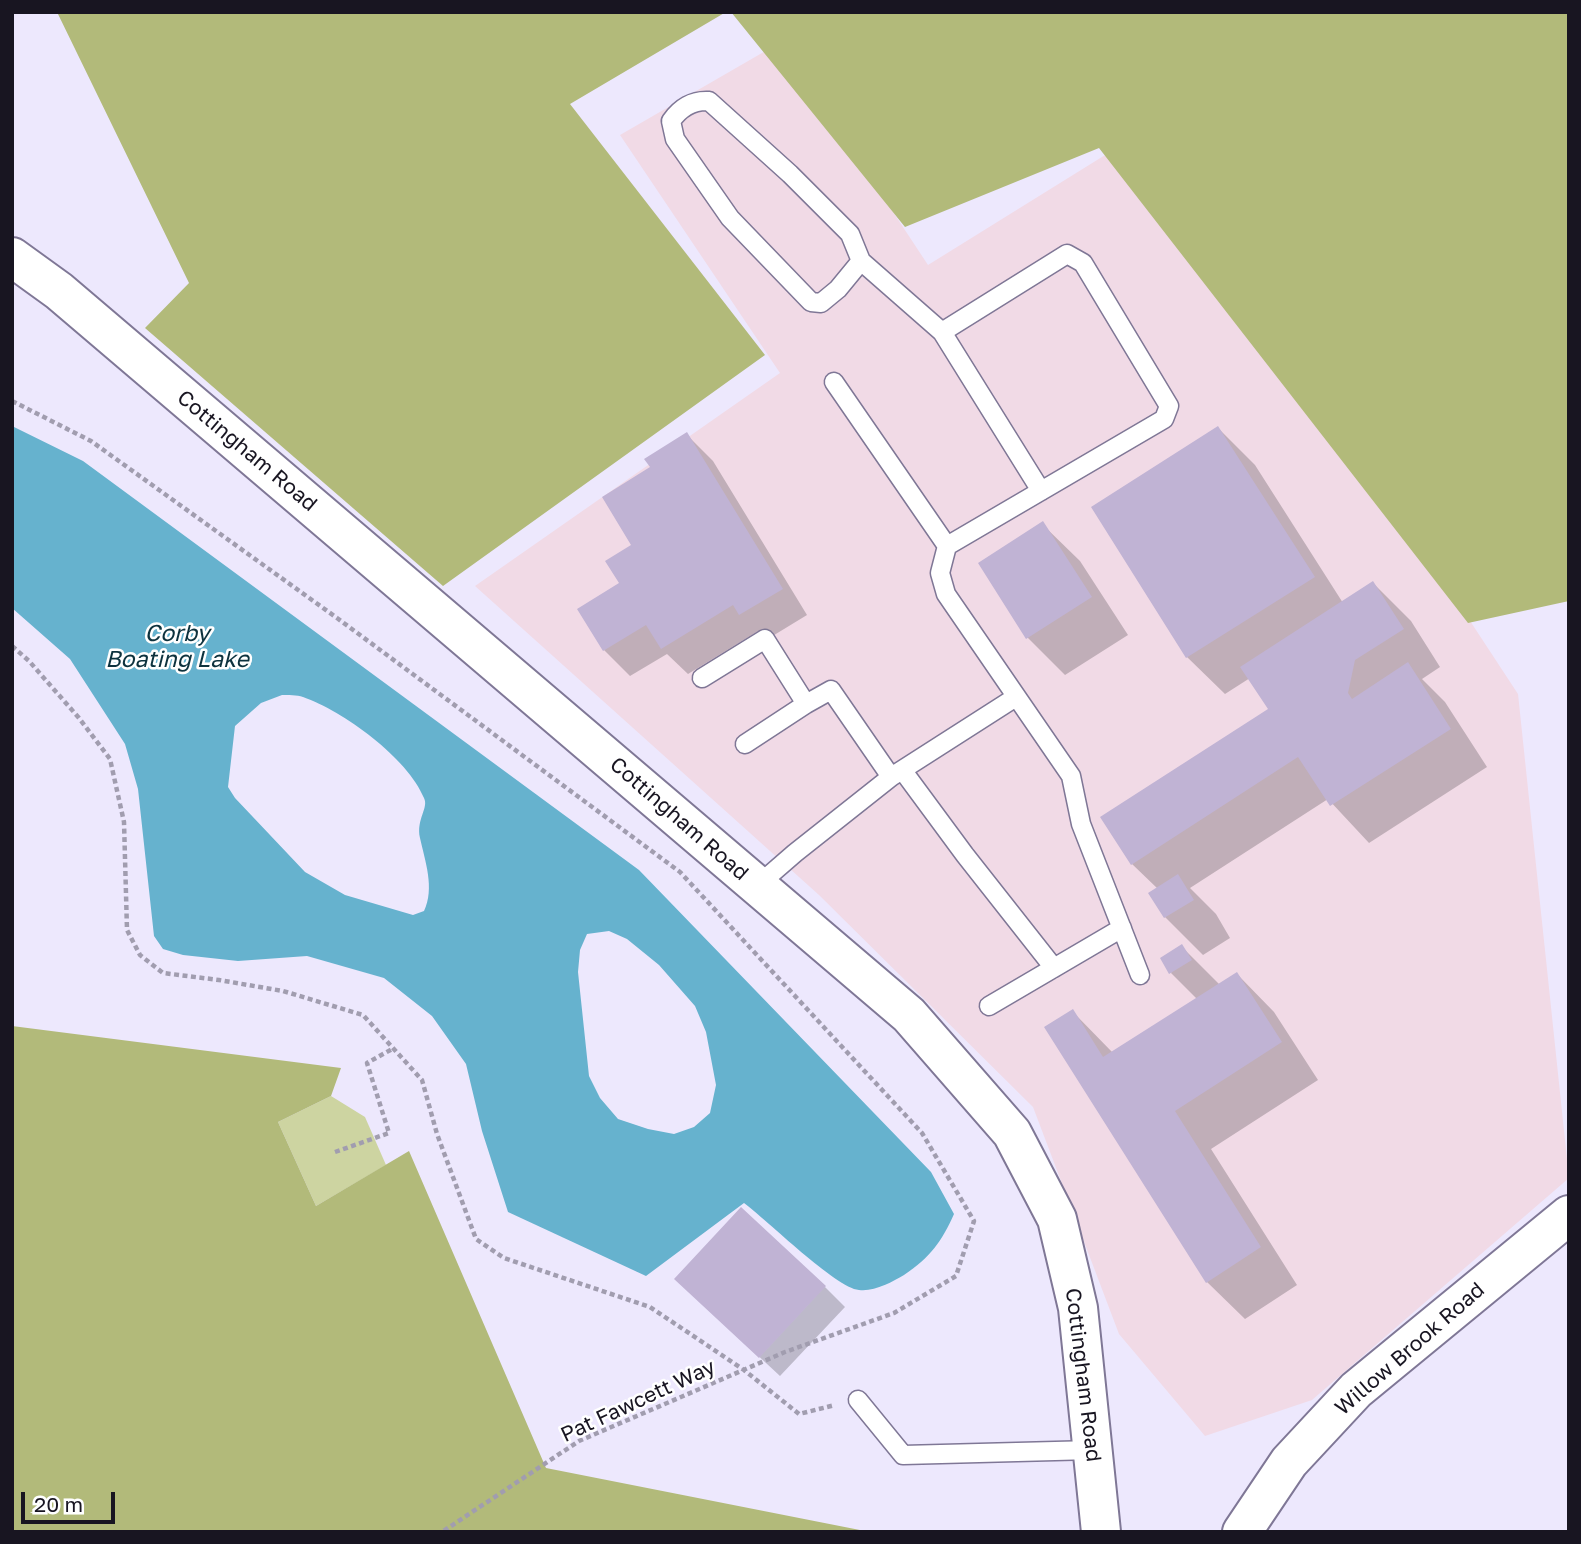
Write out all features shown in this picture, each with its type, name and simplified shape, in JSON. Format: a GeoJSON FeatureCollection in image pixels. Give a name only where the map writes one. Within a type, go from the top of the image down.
{"type":"FeatureCollection","features":[{"type":"Feature","properties":{"kind":"street","name":"Cottingham Road"},"geometry":{"type":"LineString","coordinates":[[12,257],[59,291],[909,1016],[1012,1133],[1057,1219],[1078,1308],[1101,1532]]}},
{"type":"Feature","properties":{"kind":"street","name":"Willow Brook Road"},"geometry":{"type":"LineString","coordinates":[[1242,1532],[1289,1462],[1356,1390],[1569,1215]]}},
{"type":"Feature","properties":{"kind":"lane"},"geometry":{"type":"LineString","coordinates":[[861,261],[838,289],[821,303],[811,302],[730,218],[675,139],[671,121],[677,113],[697,100],[709,101],[790,174],[850,234],[861,261],[942,332],[1041,491]]}},
{"type":"Feature","properties":{"kind":"lane"},"geometry":{"type":"LineString","coordinates":[[942,332],[1067,254],[1083,263],[1169,406],[1164,419],[947,546],[940,573],[946,593],[1071,776],[1082,824],[1140,975]]}},
{"type":"Feature","properties":{"kind":"lane"},"geometry":{"type":"LineString","coordinates":[[834,382],[947,546]]}},
{"type":"Feature","properties":{"kind":"lane"},"geometry":{"type":"LineString","coordinates":[[702,678],[765,639],[806,704]]}},
{"type":"Feature","properties":{"kind":"lane"},"geometry":{"type":"LineString","coordinates":[[745,744],[831,690],[1054,968]]}},
{"type":"Feature","properties":{"kind":"lane"},"geometry":{"type":"LineString","coordinates":[[757,886],[897,774],[1016,696]]}},
{"type":"Feature","properties":{"kind":"lane"},"geometry":{"type":"LineString","coordinates":[[989,1006],[1122,928]]}},
{"type":"Feature","properties":{"kind":"lane"},"geometry":{"type":"LineString","coordinates":[[858,1400],[903,1455],[1093,1450]]}},
{"type":"Feature","properties":{"kind":"path","name":"Pat Fawcett Way"},"geometry":{"type":"LineString","coordinates":[[12,401],[91,441],[337,618],[680,872],[922,1133],[974,1221],[956,1276],[894,1313],[785,1352],[579,1441],[442,1532]]}},
{"type":"Feature","properties":{"kind":"path"},"geometry":{"type":"LineString","coordinates":[[12,646],[29,661],[79,718],[110,759],[124,822],[127,930],[140,955],[163,973],[283,991],[363,1015],[422,1080],[438,1134],[476,1239],[504,1258],[650,1307],[744,1370],[799,1414],[858,1400]]}},
{"type":"Feature","properties":{"kind":"path"},"geometry":{"type":"LineString","coordinates":[[335,1152],[389,1133],[367,1063],[394,1048]]}},
{"type":"Feature","properties":{"kind":"shaded area"},"geometry":{"type":"Polygon","coordinates":[[[781,42],[928,265],[1147,129],[1518,694],[1569,1178],[1312,1400],[1205,1436],[1119,1334],[1033,1107],[819,895],[475,586],[780,373],[620,135],[781,42]]]}},
{"type":"Feature","properties":{"kind":"green space"},"geometry":{"type":"Polygon","coordinates":[[[57,12],[726,12],[570,104],[765,355],[443,586],[145,328],[189,283],[57,12]]]}},
{"type":"Feature","properties":{"kind":"green space"},"geometry":{"type":"Polygon","coordinates":[[[731,12],[1569,12],[1569,601],[1468,623],[1099,148],[905,227],[731,12]]]}},
{"type":"Feature","properties":{"kind":"green space"},"geometry":{"type":"Polygon","coordinates":[[[12,1026],[341,1068],[331,1096],[278,1122],[316,1206],[409,1151],[546,1468],[870,1532],[12,1532],[12,1026]]]}},
{"type":"Feature","properties":{"kind":"green space"},"geometry":{"type":"Polygon","coordinates":[[[331,1096],[365,1117],[386,1165],[316,1206],[278,1122],[331,1096]]]}},
{"type":"Feature","properties":{"kind":"water","name":"Corby Boating Lake"},"geometry":{"type":"Polygon","coordinates":[[[12,426],[83,461],[639,870],[931,1172],[954,1214],[940,1241],[921,1262],[904,1275],[877,1288],[859,1290],[848,1286],[819,1266],[744,1203],[646,1276],[508,1212],[482,1131],[466,1064],[432,1016],[384,978],[307,956],[238,961],[183,955],[163,949],[154,936],[138,789],[125,744],[70,659],[12,608],[12,426]],[[282,695],[261,703],[235,726],[228,787],[235,798],[305,872],[345,895],[413,915],[424,911],[429,884],[419,831],[425,802],[416,783],[389,752],[337,713],[303,697],[282,695]],[[609,931],[587,934],[580,950],[578,972],[589,1076],[600,1098],[618,1119],[674,1134],[694,1127],[710,1113],[716,1085],[706,1032],[695,1006],[659,965],[627,939],[609,931]]]}},
{"type":"Feature","properties":{"kind":"building"},"geometry":{"type":"Polygon","coordinates":[[[1218,426],[1315,577],[1186,658],[1091,507],[1218,426]]]}},
{"type":"Feature","properties":{"kind":"building"},"geometry":{"type":"Polygon","coordinates":[[[687,432],[783,589],[739,615],[733,605],[661,649],[646,625],[603,651],[577,609],[619,583],[605,561],[631,545],[602,497],[650,467],[644,459],[687,432]]]}},
{"type":"Feature","properties":{"kind":"building"},"geometry":{"type":"Polygon","coordinates":[[[1043,521],[1092,597],[1026,639],[978,563],[1043,521]]]}},
{"type":"Feature","properties":{"kind":"building"},"geometry":{"type":"Polygon","coordinates":[[[1373,581],[1404,629],[1355,660],[1348,693],[1352,699],[1408,662],[1451,729],[1330,806],[1298,757],[1131,865],[1100,817],[1268,709],[1240,667],[1373,581]]]}},
{"type":"Feature","properties":{"kind":"building"},"geometry":{"type":"Polygon","coordinates":[[[1178,874],[1194,900],[1164,918],[1148,893],[1178,874]]]}},
{"type":"Feature","properties":{"kind":"building"},"geometry":{"type":"Polygon","coordinates":[[[1182,944],[1192,960],[1169,974],[1160,958],[1182,944]]]}},
{"type":"Feature","properties":{"kind":"building"},"geometry":{"type":"Polygon","coordinates":[[[1237,972],[1282,1042],[1175,1111],[1261,1247],[1206,1283],[1044,1027],[1073,1009],[1103,1057],[1237,972]]]}},
{"type":"Feature","properties":{"kind":"building"},"geometry":{"type":"Polygon","coordinates":[[[741,1207],[826,1286],[759,1358],[674,1279],[741,1207]]]}}]}
